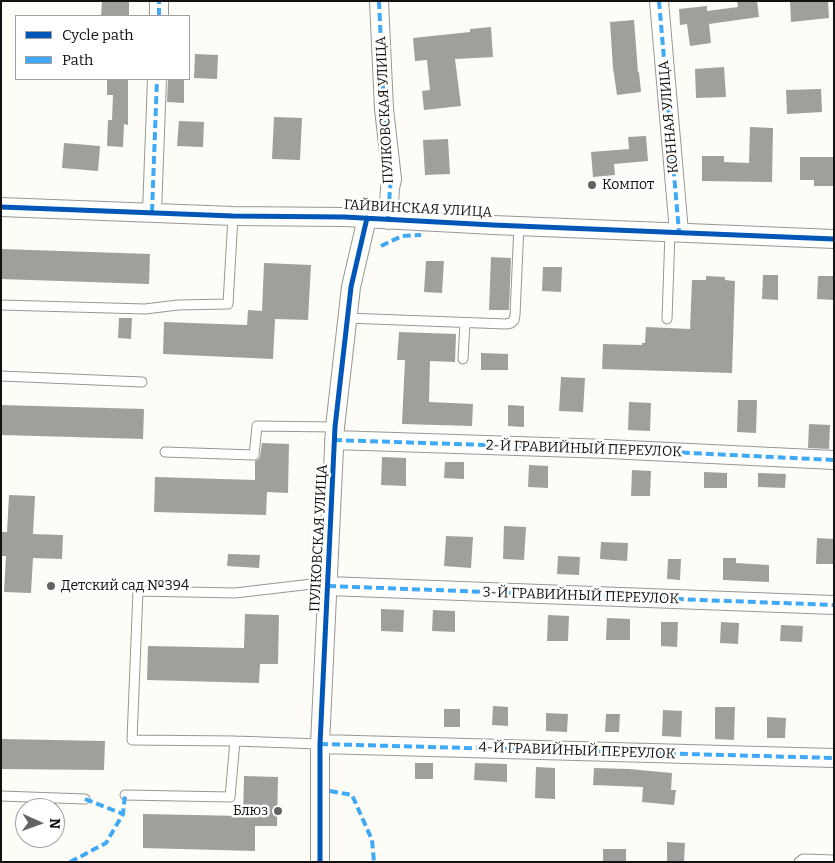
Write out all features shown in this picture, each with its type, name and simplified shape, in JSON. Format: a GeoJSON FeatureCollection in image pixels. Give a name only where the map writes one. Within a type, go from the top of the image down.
{"type":"FeatureCollection","features":[{"type":"Feature","properties":{"kind":"street"},"geometry":{"type":"LineString","coordinates":[[159,1],[159,15]]}},
{"type":"Feature","properties":{"kind":"street","name":"ПУЛКОВСКАЯ УЛИЦА"},"geometry":{"type":"LineString","coordinates":[[379,1],[384,109],[392,179],[388,220]]}},
{"type":"Feature","properties":{"kind":"street","name":"КОННАЯ УЛИЦА"},"geometry":{"type":"LineString","coordinates":[[659,1],[675,232]]}},
{"type":"Feature","properties":{"kind":"street"},"geometry":{"type":"LineString","coordinates":[[152,212],[157,80]]}},
{"type":"Feature","properties":{"kind":"street","name":"ГАЙВИНСКАЯ УЛИЦА"},"geometry":{"type":"LineString","coordinates":[[1,207],[233,216],[367,218],[834,239]]}},
{"type":"Feature","properties":{"kind":"street","name":"ПУЛКОВСКАЯ УЛИЦА"},"geometry":{"type":"LineString","coordinates":[[320,862],[320,744],[335,434],[350,287],[367,218]]}},
{"type":"Feature","properties":{"kind":"street","name":"2-Й ГРАВИЙНЫЙ ПЕРЕУЛОК"},"geometry":{"type":"LineString","coordinates":[[335,434],[834,460]]}},
{"type":"Feature","properties":{"kind":"street","name":"3-Й ГРАВИЙНЫЙ ПЕРЕУЛОК"},"geometry":{"type":"LineString","coordinates":[[328,586],[834,606]]}},
{"type":"Feature","properties":{"kind":"street","name":"4-Й ГРАВИЙНЫЙ ПЕРЕУЛОК"},"geometry":{"type":"LineString","coordinates":[[320,744],[834,758]]}},
{"type":"Feature","properties":{"kind":"lane"},"geometry":{"type":"LineString","coordinates":[[1,305],[145,309],[178,305],[228,304],[233,216]]}},
{"type":"Feature","properties":{"kind":"lane"},"geometry":{"type":"LineString","coordinates":[[346,318],[511,323],[516,315],[519,225]]}},
{"type":"Feature","properties":{"kind":"lane"},"geometry":{"type":"LineString","coordinates":[[668,319],[675,232]]}},
{"type":"Feature","properties":{"kind":"lane"},"geometry":{"type":"LineString","coordinates":[[463,360],[464,322]]}},
{"type":"Feature","properties":{"kind":"lane"},"geometry":{"type":"LineString","coordinates":[[1,376],[142,382]]}},
{"type":"Feature","properties":{"kind":"lane"},"geometry":{"type":"LineString","coordinates":[[165,452],[254,455],[256,426],[335,434]]}},
{"type":"Feature","properties":{"kind":"lane"},"geometry":{"type":"LineString","coordinates":[[320,744],[132,740],[138,591],[235,593],[312,584],[328,586]]}},
{"type":"Feature","properties":{"kind":"lane"},"geometry":{"type":"LineString","coordinates":[[125,795],[230,797],[234,741]]}},
{"type":"Feature","properties":{"kind":"lane"},"geometry":{"type":"LineString","coordinates":[[1,796],[85,799]]}},
{"type":"Feature","properties":{"kind":"lane"},"geometry":{"type":"LineString","coordinates":[[799,862],[803,859],[834,860]]}},
{"type":"Feature","properties":{"kind":"building"},"geometry":{"type":"Polygon","coordinates":[[[102,1],[129,1],[129,15],[101,15],[102,1]]]}},
{"type":"Feature","properties":{"kind":"building"},"geometry":{"type":"Polygon","coordinates":[[[737,1],[757,1],[759,17],[709,24],[711,43],[690,46],[687,24],[680,25],[679,9],[707,6],[707,11],[738,7],[737,1]]]}},
{"type":"Feature","properties":{"kind":"building"},"geometry":{"type":"Polygon","coordinates":[[[790,1],[828,1],[829,18],[791,22],[790,1]]]}},
{"type":"Feature","properties":{"kind":"building"},"geometry":{"type":"Polygon","coordinates":[[[634,20],[641,92],[617,95],[610,22],[634,20]]]}},
{"type":"Feature","properties":{"kind":"building"},"geometry":{"type":"Polygon","coordinates":[[[491,27],[493,57],[455,59],[461,106],[424,110],[422,91],[430,90],[427,60],[415,61],[413,38],[470,32],[470,29],[491,27]]]}},
{"type":"Feature","properties":{"kind":"building"},"geometry":{"type":"Polygon","coordinates":[[[195,54],[218,55],[217,79],[194,78],[195,54]]]}},
{"type":"Feature","properties":{"kind":"building"},"geometry":{"type":"Polygon","coordinates":[[[724,67],[726,97],[696,98],[695,69],[724,67]]]}},
{"type":"Feature","properties":{"kind":"building"},"geometry":{"type":"Polygon","coordinates":[[[107,80],[128,80],[128,125],[124,124],[123,147],[107,146],[108,120],[112,120],[113,95],[107,95],[107,80]]]}},
{"type":"Feature","properties":{"kind":"building"},"geometry":{"type":"Polygon","coordinates":[[[168,80],[184,80],[184,103],[167,102],[168,80]]]}},
{"type":"Feature","properties":{"kind":"building"},"geometry":{"type":"Polygon","coordinates":[[[821,89],[822,112],[787,114],[786,90],[821,89]]]}},
{"type":"Feature","properties":{"kind":"building"},"geometry":{"type":"Polygon","coordinates":[[[274,117],[302,118],[300,160],[272,159],[274,117]]]}},
{"type":"Feature","properties":{"kind":"building"},"geometry":{"type":"Polygon","coordinates":[[[179,121],[204,122],[203,147],[177,146],[179,121]]]}},
{"type":"Feature","properties":{"kind":"building"},"geometry":{"type":"Polygon","coordinates":[[[750,127],[773,128],[772,182],[702,181],[702,156],[724,156],[724,162],[749,163],[750,127]]]}},
{"type":"Feature","properties":{"kind":"building"},"geometry":{"type":"Polygon","coordinates":[[[646,136],[648,161],[614,164],[615,175],[593,177],[591,152],[629,149],[628,137],[646,136]]]}},
{"type":"Feature","properties":{"kind":"building"},"geometry":{"type":"Polygon","coordinates":[[[448,139],[450,174],[425,175],[423,140],[448,139]]]}},
{"type":"Feature","properties":{"kind":"building"},"geometry":{"type":"Polygon","coordinates":[[[64,143],[100,146],[98,171],[62,168],[64,143]]]}},
{"type":"Feature","properties":{"kind":"building"},"geometry":{"type":"Polygon","coordinates":[[[800,157],[834,157],[834,186],[814,186],[814,180],[800,180],[800,157]]]}},
{"type":"Feature","properties":{"kind":"building"},"geometry":{"type":"Polygon","coordinates":[[[1,249],[150,254],[149,284],[1,279],[1,249]]]}},
{"type":"Feature","properties":{"kind":"building"},"geometry":{"type":"Polygon","coordinates":[[[491,257],[511,258],[509,310],[489,310],[491,257]]]}},
{"type":"Feature","properties":{"kind":"building"},"geometry":{"type":"Polygon","coordinates":[[[426,261],[444,261],[442,293],[424,292],[426,261]]]}},
{"type":"Feature","properties":{"kind":"building"},"geometry":{"type":"Polygon","coordinates":[[[264,263],[311,265],[308,320],[275,319],[273,359],[163,354],[164,322],[247,325],[248,310],[262,311],[264,263]]]}},
{"type":"Feature","properties":{"kind":"building"},"geometry":{"type":"Polygon","coordinates":[[[543,267],[562,267],[561,292],[542,291],[543,267]]]}},
{"type":"Feature","properties":{"kind":"building"},"geometry":{"type":"Polygon","coordinates":[[[763,275],[778,275],[778,300],[762,299],[763,275]]]}},
{"type":"Feature","properties":{"kind":"building"},"geometry":{"type":"Polygon","coordinates":[[[706,276],[725,277],[725,280],[735,281],[732,373],[602,369],[603,344],[642,345],[642,343],[645,343],[646,327],[690,329],[692,280],[706,280],[706,276]]]}},
{"type":"Feature","properties":{"kind":"building"},"geometry":{"type":"Polygon","coordinates":[[[818,276],[834,276],[834,300],[817,299],[818,276]]]}},
{"type":"Feature","properties":{"kind":"building"},"geometry":{"type":"Polygon","coordinates":[[[119,318],[132,318],[131,339],[118,338],[119,318]]]}},
{"type":"Feature","properties":{"kind":"building"},"geometry":{"type":"Polygon","coordinates":[[[399,332],[456,334],[455,362],[430,361],[429,402],[473,404],[472,426],[402,424],[405,360],[397,360],[399,332]]]}},
{"type":"Feature","properties":{"kind":"building"},"geometry":{"type":"Polygon","coordinates":[[[481,353],[508,354],[508,370],[481,370],[481,353]]]}},
{"type":"Feature","properties":{"kind":"building"},"geometry":{"type":"Polygon","coordinates":[[[561,377],[585,378],[583,412],[559,411],[561,377]]]}},
{"type":"Feature","properties":{"kind":"building"},"geometry":{"type":"Polygon","coordinates":[[[738,400],[757,400],[756,433],[737,432],[738,400]]]}},
{"type":"Feature","properties":{"kind":"building"},"geometry":{"type":"Polygon","coordinates":[[[629,402],[651,403],[650,431],[628,430],[629,402]]]}},
{"type":"Feature","properties":{"kind":"building"},"geometry":{"type":"Polygon","coordinates":[[[1,405],[144,409],[143,439],[1,435],[1,405]]]}},
{"type":"Feature","properties":{"kind":"building"},"geometry":{"type":"Polygon","coordinates":[[[508,405],[524,406],[524,427],[508,426],[508,405]]]}},
{"type":"Feature","properties":{"kind":"building"},"geometry":{"type":"Polygon","coordinates":[[[809,424],[830,425],[829,449],[808,448],[809,424]]]}},
{"type":"Feature","properties":{"kind":"building"},"geometry":{"type":"Polygon","coordinates":[[[262,443],[289,444],[288,493],[267,492],[266,515],[154,512],[155,477],[255,480],[255,461],[259,459],[262,443]]]}},
{"type":"Feature","properties":{"kind":"building"},"geometry":{"type":"Polygon","coordinates":[[[382,457],[406,458],[406,486],[381,485],[382,457]]]}},
{"type":"Feature","properties":{"kind":"building"},"geometry":{"type":"Polygon","coordinates":[[[445,462],[464,462],[464,479],[444,478],[445,462]]]}},
{"type":"Feature","properties":{"kind":"building"},"geometry":{"type":"Polygon","coordinates":[[[529,465],[548,466],[548,488],[528,487],[529,465]]]}},
{"type":"Feature","properties":{"kind":"building"},"geometry":{"type":"Polygon","coordinates":[[[632,470],[651,471],[650,496],[631,496],[632,470]]]}},
{"type":"Feature","properties":{"kind":"building"},"geometry":{"type":"Polygon","coordinates":[[[704,472],[727,473],[727,488],[704,488],[704,472]]]}},
{"type":"Feature","properties":{"kind":"building"},"geometry":{"type":"Polygon","coordinates":[[[758,473],[786,474],[785,488],[758,487],[758,473]]]}},
{"type":"Feature","properties":{"kind":"building"},"geometry":{"type":"Polygon","coordinates":[[[9,495],[35,496],[33,534],[63,535],[62,559],[33,558],[31,593],[4,592],[6,556],[1,556],[1,532],[7,532],[9,495]]]}},
{"type":"Feature","properties":{"kind":"building"},"geometry":{"type":"Polygon","coordinates":[[[504,526],[526,527],[524,560],[503,559],[504,526]]]}},
{"type":"Feature","properties":{"kind":"building"},"geometry":{"type":"Polygon","coordinates":[[[446,536],[473,537],[471,568],[444,566],[446,536]]]}},
{"type":"Feature","properties":{"kind":"building"},"geometry":{"type":"Polygon","coordinates":[[[817,538],[834,539],[834,564],[816,564],[817,538]]]}},
{"type":"Feature","properties":{"kind":"building"},"geometry":{"type":"Polygon","coordinates":[[[601,542],[628,543],[627,561],[600,559],[601,542]]]}},
{"type":"Feature","properties":{"kind":"building"},"geometry":{"type":"Polygon","coordinates":[[[228,554],[260,555],[259,568],[227,566],[228,554]]]}},
{"type":"Feature","properties":{"kind":"building"},"geometry":{"type":"Polygon","coordinates":[[[558,556],[580,557],[579,575],[557,574],[558,556]]]}},
{"type":"Feature","properties":{"kind":"building"},"geometry":{"type":"Polygon","coordinates":[[[723,558],[736,558],[736,563],[769,565],[769,582],[723,580],[723,558]]]}},
{"type":"Feature","properties":{"kind":"building"},"geometry":{"type":"Polygon","coordinates":[[[668,559],[681,559],[680,580],[667,579],[668,559]]]}},
{"type":"Feature","properties":{"kind":"building"},"geometry":{"type":"Polygon","coordinates":[[[381,609],[404,610],[403,632],[381,631],[381,609]]]}},
{"type":"Feature","properties":{"kind":"building"},"geometry":{"type":"Polygon","coordinates":[[[433,610],[455,611],[455,632],[432,631],[433,610]]]}},
{"type":"Feature","properties":{"kind":"building"},"geometry":{"type":"Polygon","coordinates":[[[245,614],[279,615],[278,664],[260,664],[259,683],[147,680],[148,646],[244,648],[245,614]]]}},
{"type":"Feature","properties":{"kind":"building"},"geometry":{"type":"Polygon","coordinates":[[[548,615],[569,616],[568,641],[547,641],[548,615]]]}},
{"type":"Feature","properties":{"kind":"building"},"geometry":{"type":"Polygon","coordinates":[[[607,618],[630,619],[630,640],[606,640],[607,618]]]}},
{"type":"Feature","properties":{"kind":"building"},"geometry":{"type":"Polygon","coordinates":[[[661,622],[678,622],[677,647],[661,646],[661,622]]]}},
{"type":"Feature","properties":{"kind":"building"},"geometry":{"type":"Polygon","coordinates":[[[721,622],[739,623],[738,644],[720,643],[721,622]]]}},
{"type":"Feature","properties":{"kind":"building"},"geometry":{"type":"Polygon","coordinates":[[[781,625],[803,626],[802,642],[780,641],[781,625]]]}},
{"type":"Feature","properties":{"kind":"building"},"geometry":{"type":"Polygon","coordinates":[[[493,706],[508,707],[508,726],[492,725],[493,706]]]}},
{"type":"Feature","properties":{"kind":"building"},"geometry":{"type":"Polygon","coordinates":[[[715,707],[735,707],[734,740],[715,739],[715,707]]]}},
{"type":"Feature","properties":{"kind":"building"},"geometry":{"type":"Polygon","coordinates":[[[444,709],[460,709],[460,727],[444,727],[444,709]]]}},
{"type":"Feature","properties":{"kind":"building"},"geometry":{"type":"Polygon","coordinates":[[[663,710],[682,711],[681,737],[662,736],[663,710]]]}},
{"type":"Feature","properties":{"kind":"building"},"geometry":{"type":"Polygon","coordinates":[[[546,713],[568,714],[567,732],[546,731],[546,713]]]}},
{"type":"Feature","properties":{"kind":"building"},"geometry":{"type":"Polygon","coordinates":[[[606,714],[620,714],[619,732],[605,732],[606,714]]]}},
{"type":"Feature","properties":{"kind":"building"},"geometry":{"type":"Polygon","coordinates":[[[767,717],[786,718],[785,738],[767,738],[767,717]]]}},
{"type":"Feature","properties":{"kind":"building"},"geometry":{"type":"Polygon","coordinates":[[[1,739],[105,741],[104,770],[1,769],[1,739]]]}},
{"type":"Feature","properties":{"kind":"building"},"geometry":{"type":"Polygon","coordinates":[[[415,763],[433,763],[433,779],[415,779],[415,763]]]}},
{"type":"Feature","properties":{"kind":"building"},"geometry":{"type":"Polygon","coordinates":[[[475,763],[507,764],[507,782],[474,780],[475,763]]]}},
{"type":"Feature","properties":{"kind":"building"},"geometry":{"type":"Polygon","coordinates":[[[536,767],[555,768],[555,799],[535,798],[536,767]]]}},
{"type":"Feature","properties":{"kind":"building"},"geometry":{"type":"Polygon","coordinates":[[[594,768],[672,773],[671,790],[676,790],[674,805],[642,802],[643,787],[593,785],[594,768]]]}},
{"type":"Feature","properties":{"kind":"building"},"geometry":{"type":"Polygon","coordinates":[[[244,776],[278,777],[277,826],[255,826],[255,851],[143,848],[143,814],[243,816],[244,776]]]}},
{"type":"Feature","properties":{"kind":"building"},"geometry":{"type":"Polygon","coordinates":[[[667,842],[685,843],[684,862],[667,862],[667,842]]]}},
{"type":"Feature","properties":{"kind":"building"},"geometry":{"type":"Polygon","coordinates":[[[603,849],[626,849],[626,862],[603,862],[603,849]]]}},
{"type":"Feature","properties":{"kind":"marked path"},"geometry":{"type":"LineString","coordinates":[[159,1],[159,15]]}},
{"type":"Feature","properties":{"kind":"marked path"},"geometry":{"type":"LineString","coordinates":[[379,1],[384,109],[392,179],[388,220]]}},
{"type":"Feature","properties":{"kind":"marked path"},"geometry":{"type":"LineString","coordinates":[[659,1],[679,232]]}},
{"type":"Feature","properties":{"kind":"marked path"},"geometry":{"type":"LineString","coordinates":[[152,212],[157,80]]}},
{"type":"Feature","properties":{"kind":"marked path"},"geometry":{"type":"LineString","coordinates":[[381,246],[402,236],[421,235]]}},
{"type":"Feature","properties":{"kind":"marked path"},"geometry":{"type":"LineString","coordinates":[[334,440],[608,449],[834,460]]}},
{"type":"Feature","properties":{"kind":"marked path"},"geometry":{"type":"LineString","coordinates":[[328,586],[834,605]]}},
{"type":"Feature","properties":{"kind":"marked path"},"geometry":{"type":"LineString","coordinates":[[320,744],[834,758]]}},
{"type":"Feature","properties":{"kind":"marked path"},"geometry":{"type":"LineString","coordinates":[[330,791],[352,795],[372,840],[374,862]]}},
{"type":"Feature","properties":{"kind":"marked path"},"geometry":{"type":"LineString","coordinates":[[70,862],[106,843],[123,814],[125,795]]}},
{"type":"Feature","properties":{"kind":"marked path"},"geometry":{"type":"LineString","coordinates":[[85,799],[123,814]]}},
{"type":"Feature","properties":{"kind":"cycle path"},"geometry":{"type":"LineString","coordinates":[[1,207],[233,216],[344,217],[834,239]]}},
{"type":"Feature","properties":{"kind":"cycle path"},"geometry":{"type":"LineString","coordinates":[[320,862],[320,744],[335,427],[351,287],[367,218]]}},
{"type":"Feature","properties":{"kind":"place","name":"Компот"},"geometry":{"type":"Point","coordinates":[592,185]}},
{"type":"Feature","properties":{"kind":"place","name":"Детский сад №394"},"geometry":{"type":"Point","coordinates":[51,586]}},
{"type":"Feature","properties":{"kind":"place","name":"Блюз"},"geometry":{"type":"Point","coordinates":[278,811]}}]}
